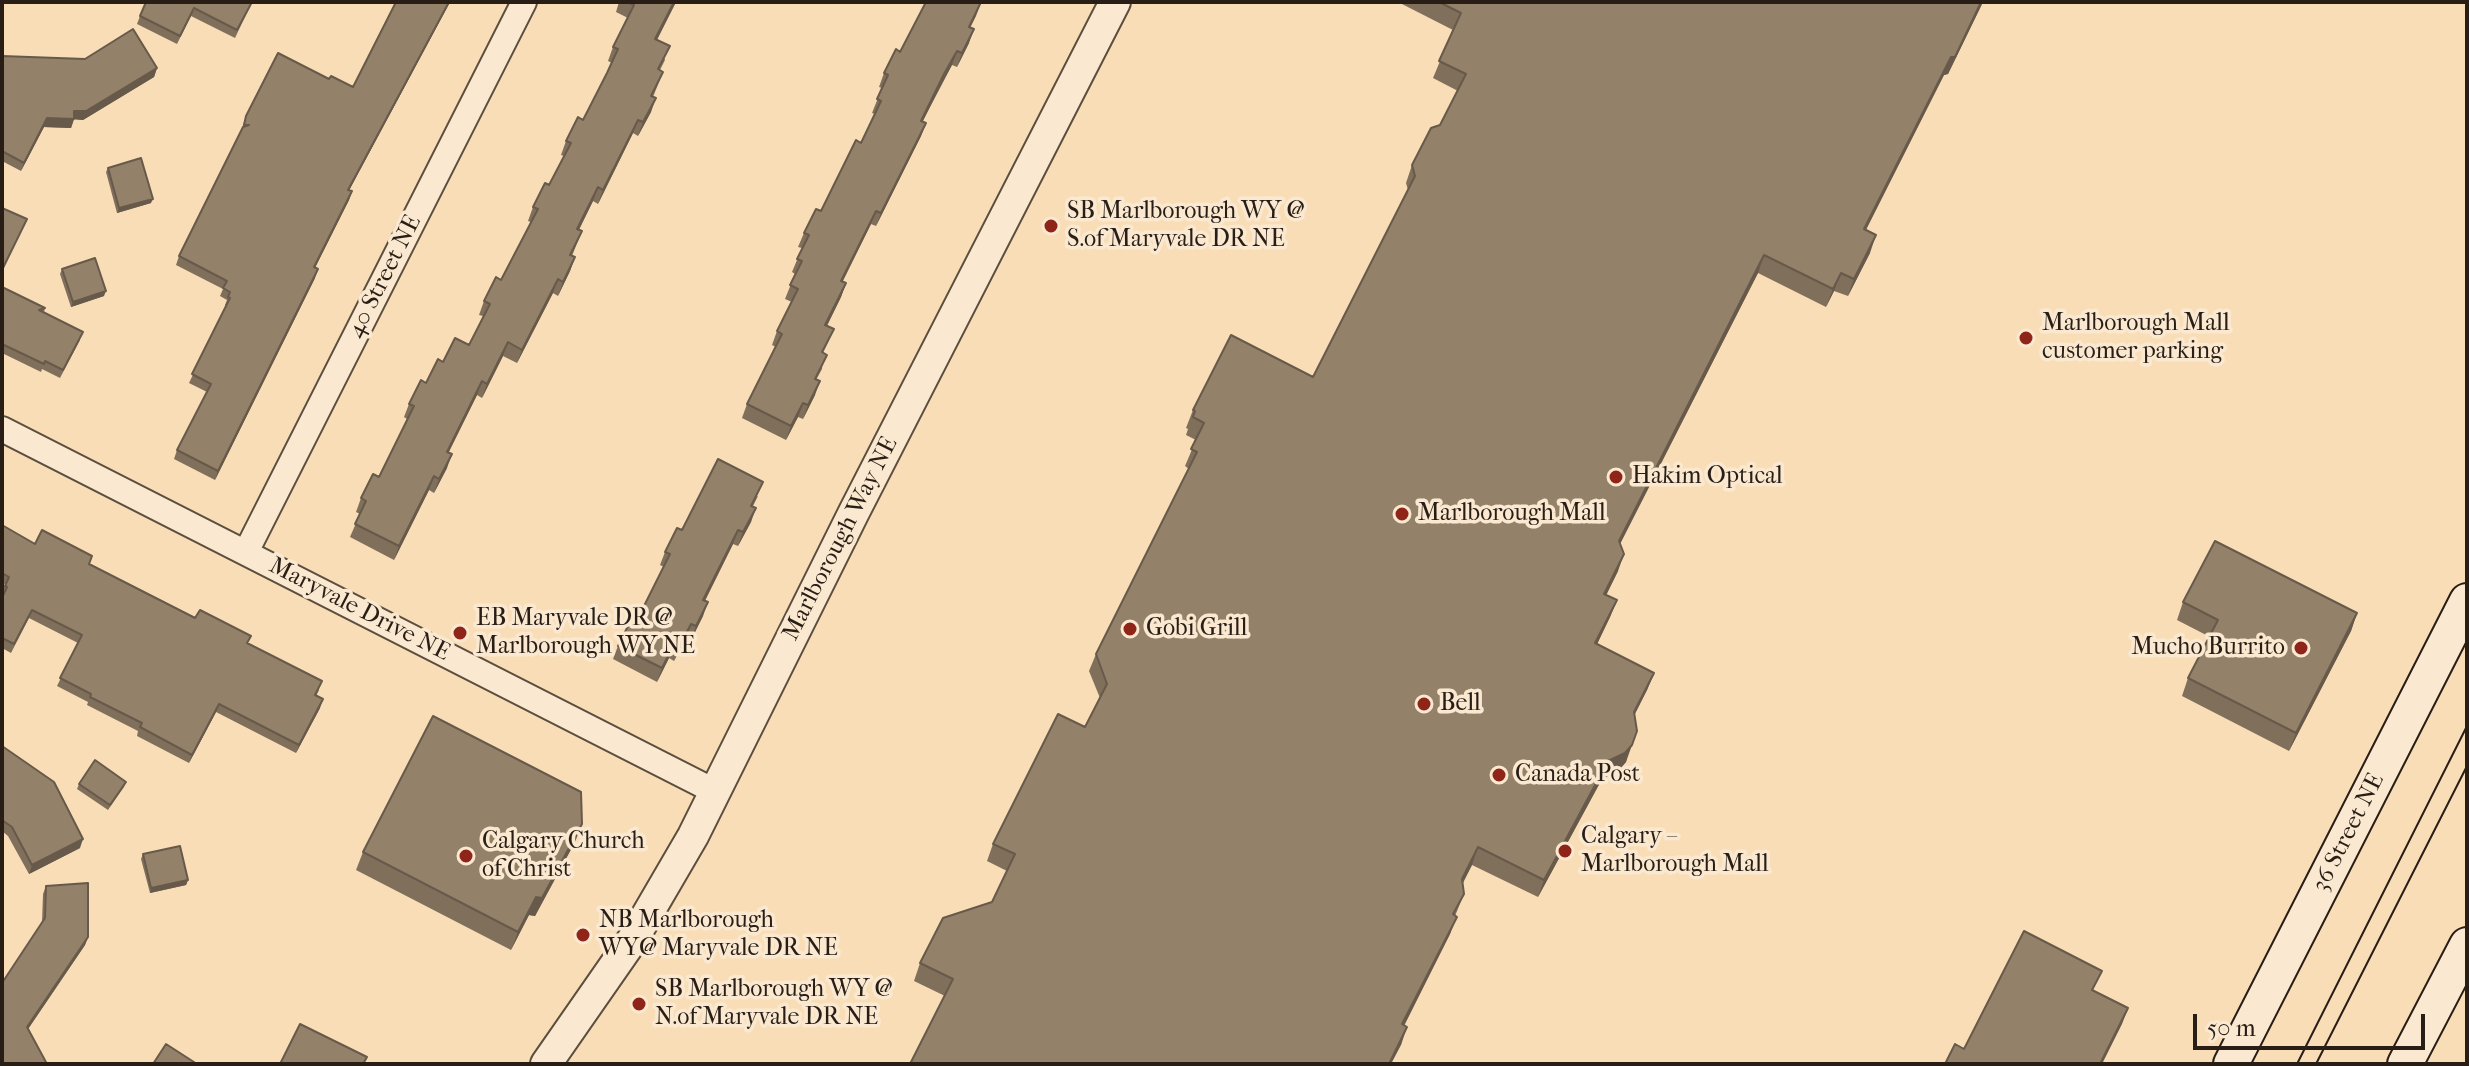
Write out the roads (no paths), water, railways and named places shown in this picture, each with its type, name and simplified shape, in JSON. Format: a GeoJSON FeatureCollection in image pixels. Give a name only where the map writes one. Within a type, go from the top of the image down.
{"type":"FeatureCollection","features":[{"type":"Feature","properties":{"kind":"main road","name":"36 Street NE"},"geometry":{"type":"LineString","coordinates":[[2231,1064],[2467,601]]}},
{"type":"Feature","properties":{"kind":"main road"},"geometry":{"type":"LineString","coordinates":[[2405,1064],[2467,945]]}},
{"type":"Feature","properties":{"kind":"street","name":"40 Street NE"},"geometry":{"type":"LineString","coordinates":[[246,552],[524,2]]}},
{"type":"Feature","properties":{"kind":"street","name":"Marlborough Way NE"},"geometry":{"type":"LineString","coordinates":[[546,1064],[633,939],[693,836],[854,512],[1115,2]]}},
{"type":"Feature","properties":{"kind":"street","name":"Maryvale Drive NE"},"geometry":{"type":"LineString","coordinates":[[2,429],[714,791]]}},
{"type":"Feature","properties":{"kind":"tram line"},"geometry":{"type":"LineString","coordinates":[[2297,1064],[2467,726]]}},
{"type":"Feature","properties":{"kind":"tram line"},"geometry":{"type":"LineString","coordinates":[[2316,1064],[2467,766]]}},
{"type":"Feature","properties":{"kind":"place","name":"SB Marlborough WY @ S.of Maryvale DR NE"},"geometry":{"type":"Point","coordinates":[1051,226]}},
{"type":"Feature","properties":{"kind":"place","name":"Marlborough Mall customer parking"},"geometry":{"type":"Point","coordinates":[2026,338]}},
{"type":"Feature","properties":{"kind":"place","name":"Hakim Optical"},"geometry":{"type":"Point","coordinates":[1616,477]}},
{"type":"Feature","properties":{"kind":"place","name":"Marlborough Mall"},"geometry":{"type":"Point","coordinates":[1402,514]}},
{"type":"Feature","properties":{"kind":"place","name":"Gobi Grill"},"geometry":{"type":"Point","coordinates":[1130,629]}},
{"type":"Feature","properties":{"kind":"place","name":"EB Maryvale DR @ Marlborough WY NE"},"geometry":{"type":"Point","coordinates":[460,633]}},
{"type":"Feature","properties":{"kind":"place","name":"Mucho Burrito"},"geometry":{"type":"Point","coordinates":[2301,648]}},
{"type":"Feature","properties":{"kind":"place","name":"Bell"},"geometry":{"type":"Point","coordinates":[1424,704]}},
{"type":"Feature","properties":{"kind":"place","name":"Canada Post"},"geometry":{"type":"Point","coordinates":[1499,775]}},
{"type":"Feature","properties":{"kind":"place","name":"Calgary – Marlborough Mall"},"geometry":{"type":"Point","coordinates":[1565,851]}},
{"type":"Feature","properties":{"kind":"place","name":"Calgary Church of Christ"},"geometry":{"type":"Point","coordinates":[466,856]}},
{"type":"Feature","properties":{"kind":"place","name":"NB Marlborough WY@ Maryvale DR NE"},"geometry":{"type":"Point","coordinates":[583,935]}},
{"type":"Feature","properties":{"kind":"place","name":"SB Marlborough WY @ N.of Maryvale DR NE"},"geometry":{"type":"Point","coordinates":[639,1004]}}]}
